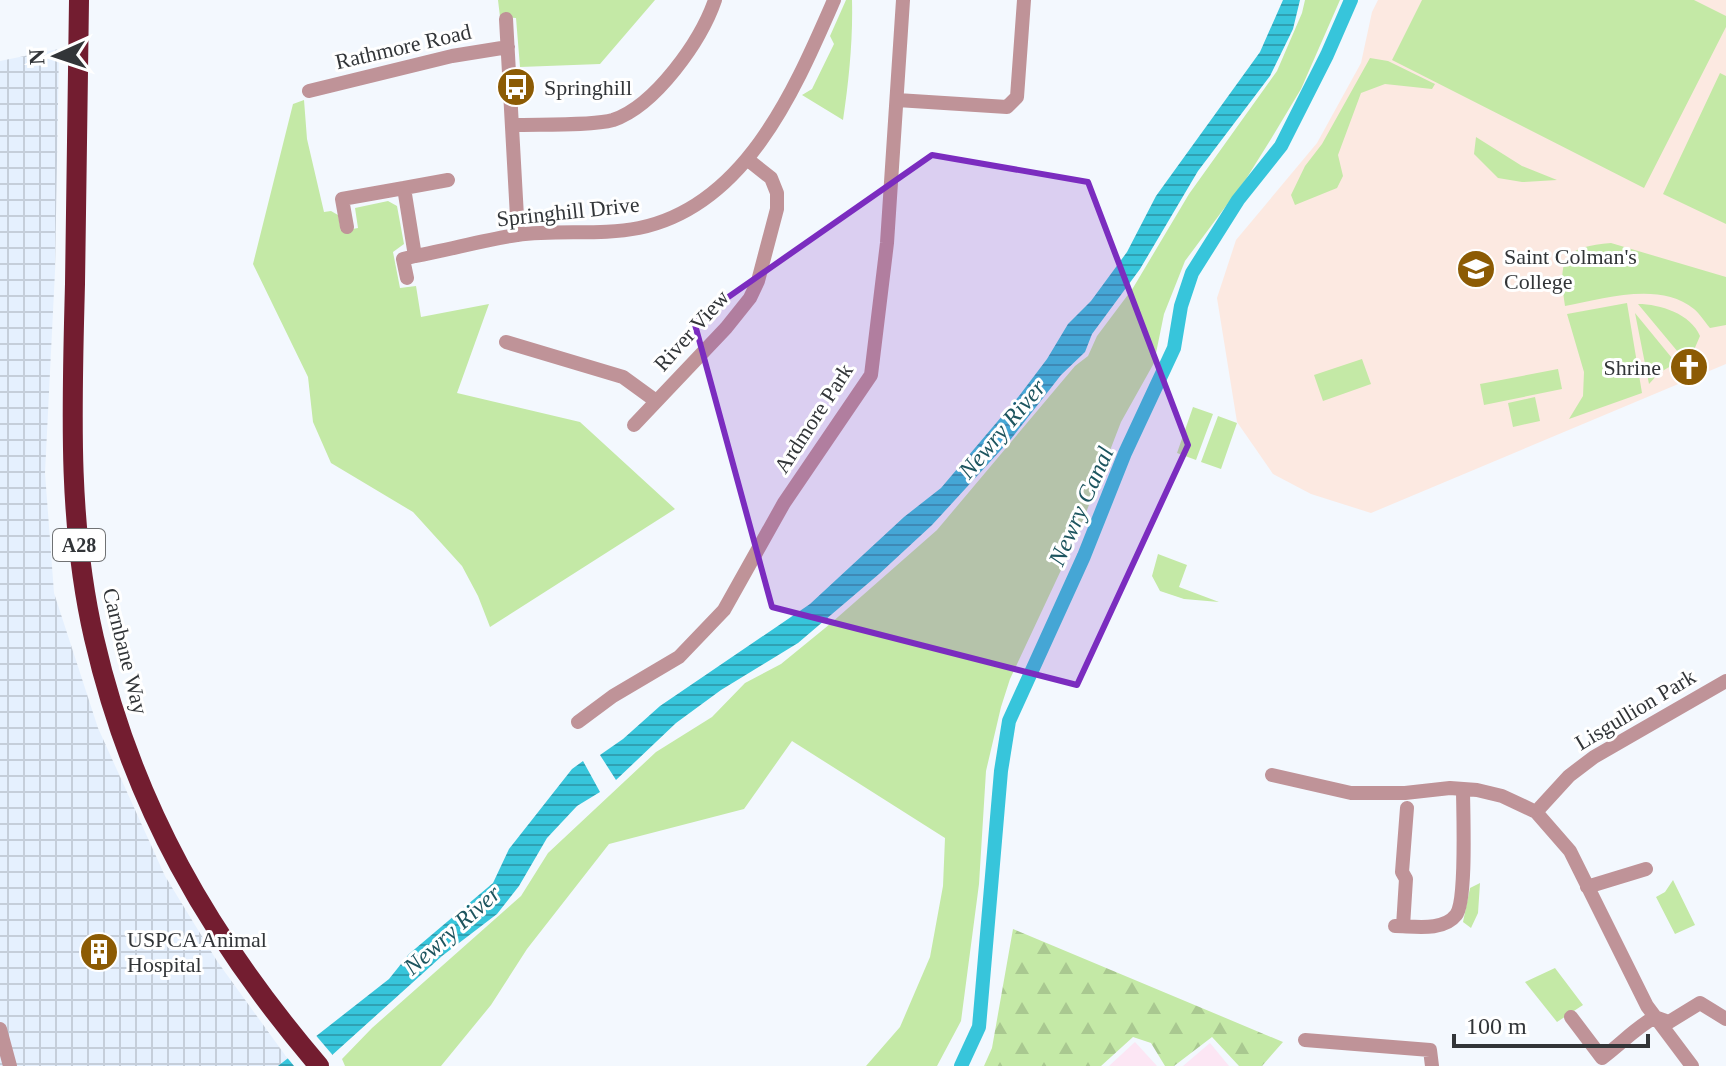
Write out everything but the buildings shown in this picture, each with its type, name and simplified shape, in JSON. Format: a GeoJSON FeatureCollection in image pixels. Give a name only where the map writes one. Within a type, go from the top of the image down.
{"type":"FeatureCollection","features":[{"type":"Feature","properties":{"kind":"highway","name":"Carnbane Way"},"geometry":{"type":"LineString","coordinates":[[79,0],[72,474],[93,635],[132,766],[183,874],[221,939],[319,1066]]}},
{"type":"Feature","properties":{"kind":"street"},"geometry":{"type":"LineString","coordinates":[[513,125],[609,121],[635,111],[657,91],[694,42],[715,0]]}},
{"type":"Feature","properties":{"kind":"street","name":"Springhill Drive"},"geometry":{"type":"LineString","coordinates":[[415,256],[518,235],[611,232],[668,220],[710,195],[747,159],[787,100],[834,0]]}},
{"type":"Feature","properties":{"kind":"street","name":"Ardmore Park"},"geometry":{"type":"LineString","coordinates":[[578,722],[613,696],[679,657],[724,610],[784,503],[871,375],[887,243],[903,0]]}},
{"type":"Feature","properties":{"kind":"street"},"geometry":{"type":"LineString","coordinates":[[897,100],[1007,107],[1017,97],[1024,0]]}},
{"type":"Feature","properties":{"kind":"street"},"geometry":{"type":"LineString","coordinates":[[506,19],[518,235]]}},
{"type":"Feature","properties":{"kind":"street","name":"Rathmore Road"},"geometry":{"type":"LineString","coordinates":[[309,91],[452,56],[508,47]]}},
{"type":"Feature","properties":{"kind":"street","name":"River View"},"geometry":{"type":"LineString","coordinates":[[634,425],[726,328],[750,298],[758,281],[777,209],[777,193],[771,178],[747,159]]}},
{"type":"Feature","properties":{"kind":"street"},"geometry":{"type":"LineString","coordinates":[[347,227],[342,199],[448,180]]}},
{"type":"Feature","properties":{"kind":"street"},"geometry":{"type":"LineString","coordinates":[[404,188],[415,256],[403,259],[407,278]]}},
{"type":"Feature","properties":{"kind":"street","name":"River View"},"geometry":{"type":"LineString","coordinates":[[506,342],[623,377],[656,401]]}},
{"type":"Feature","properties":{"kind":"street","name":"Lisgullion Park"},"geometry":{"type":"LineString","coordinates":[[1536,812],[1569,776],[1594,757],[1726,681]]}},
{"type":"Feature","properties":{"kind":"street"},"geometry":{"type":"LineString","coordinates":[[1272,775],[1351,793],[1463,789],[1502,796],[1536,812],[1570,851],[1647,1006],[1692,1066]]}},
{"type":"Feature","properties":{"kind":"street"},"geometry":{"type":"LineString","coordinates":[[1407,808],[1402,872],[1406,879],[1399,926],[1444,924],[1457,915],[1462,896],[1463,789]]}},
{"type":"Feature","properties":{"kind":"street"},"geometry":{"type":"LineString","coordinates":[[1587,887],[1646,869]]}},
{"type":"Feature","properties":{"kind":"street"},"geometry":{"type":"LineString","coordinates":[[1571,1017],[1602,1058],[1618,1047],[1635,1028],[1655,1017],[1669,1022],[1700,1003],[1726,1019]]}},
{"type":"Feature","properties":{"kind":"street"},"geometry":{"type":"LineString","coordinates":[[0,1029],[10,1066]]}},
{"type":"Feature","properties":{"kind":"street"},"geometry":{"type":"LineString","coordinates":[[1305,1040],[1430,1050],[1432,1066]]}},
{"type":"Feature","properties":{"kind":"highlighted area"},"geometry":{"type":"Polygon","coordinates":[[[932,155],[1088,182],[1188,445],[1077,685],[772,607],[694,321],[932,155]]]}},
{"type":"Feature","properties":{"kind":"shaded area","name":"Saint Colman's College"},"geometry":{"type":"Polygon","coordinates":[[[1378,0],[1726,0],[1726,364],[1371,513],[1311,494],[1273,474],[1237,422],[1217,298],[1236,240],[1317,143],[1361,63],[1372,12],[1378,0]]]}},
{"type":"Feature","properties":{"kind":"shaded area"},"geometry":{"type":"Polygon","coordinates":[[[59,49],[55,271],[45,473],[54,593],[98,728],[165,876],[217,961],[293,1066],[0,1066],[0,61],[59,49]]]}},
{"type":"Feature","properties":{"kind":"shaded area"},"geometry":{"type":"Polygon","coordinates":[[[1135,1042],[1157,1066],[1109,1066],[1135,1042]]]}},
{"type":"Feature","properties":{"kind":"shaded area"},"geometry":{"type":"Polygon","coordinates":[[[1210,1043],[1229,1066],[1183,1066],[1210,1043]]]}},
{"type":"Feature","properties":{"kind":"green space"},"geometry":{"type":"Polygon","coordinates":[[[498,0],[655,0],[600,64],[520,67],[516,18],[500,17],[498,0]]]}},
{"type":"Feature","properties":{"kind":"green space"},"geometry":{"type":"Polygon","coordinates":[[[846,0],[852,0],[852,30],[843,120],[802,95],[812,89],[834,44],[830,36],[846,0]]]}},
{"type":"Feature","properties":{"kind":"green space"},"geometry":{"type":"Polygon","coordinates":[[[1305,0],[1340,0],[1301,89],[1246,179],[1185,261],[1164,314],[1154,363],[1121,422],[1077,536],[1010,679],[986,771],[979,884],[961,1021],[937,1066],[866,1066],[900,1027],[930,957],[943,886],[945,838],[792,741],[744,809],[609,844],[527,949],[491,1005],[441,1066],[345,1066],[342,1059],[372,1028],[521,896],[548,853],[656,752],[712,717],[745,683],[781,664],[937,530],[1075,366],[1088,356],[1097,336],[1133,288],[1189,194],[1277,71],[1305,0]]]}},
{"type":"Feature","properties":{"kind":"green space"},"geometry":{"type":"Polygon","coordinates":[[[1422,0],[1694,0],[1726,16],[1726,27],[1644,188],[1392,60],[1422,0]]]}},
{"type":"Feature","properties":{"kind":"green space"},"geometry":{"type":"Polygon","coordinates":[[[1370,58],[1388,61],[1435,84],[1432,89],[1385,84],[1361,93],[1338,155],[1343,176],[1337,188],[1295,205],[1291,195],[1305,166],[1322,144],[1370,58]]]}},
{"type":"Feature","properties":{"kind":"green space"},"geometry":{"type":"Polygon","coordinates":[[[1720,73],[1726,76],[1726,224],[1663,194],[1720,73]]]}},
{"type":"Feature","properties":{"kind":"green space"},"geometry":{"type":"Polygon","coordinates":[[[304,100],[307,139],[324,212],[331,211],[338,215],[341,231],[358,228],[355,208],[388,201],[397,206],[404,244],[393,252],[400,288],[416,286],[421,317],[489,304],[457,393],[580,422],[675,509],[490,627],[462,566],[413,512],[331,463],[313,422],[308,377],[253,264],[293,104],[304,100]]]}},
{"type":"Feature","properties":{"kind":"green space"},"geometry":{"type":"Polygon","coordinates":[[[1476,137],[1522,166],[1557,180],[1522,182],[1498,178],[1474,154],[1476,137]]]}},
{"type":"Feature","properties":{"kind":"green space"},"geometry":{"type":"Polygon","coordinates":[[[1611,243],[1726,277],[1726,325],[1710,328],[1694,309],[1665,296],[1631,294],[1565,306],[1562,277],[1567,258],[1582,248],[1611,243]]]}},
{"type":"Feature","properties":{"kind":"green space"},"geometry":{"type":"Polygon","coordinates":[[[1627,303],[1642,393],[1569,419],[1583,396],[1584,372],[1567,314],[1627,303]]]}},
{"type":"Feature","properties":{"kind":"green space"},"geometry":{"type":"Polygon","coordinates":[[[1638,304],[1665,308],[1690,322],[1700,336],[1694,350],[1683,358],[1638,304]]]}},
{"type":"Feature","properties":{"kind":"green space"},"geometry":{"type":"Polygon","coordinates":[[[1635,313],[1676,363],[1659,373],[1649,384],[1635,313]]]}},
{"type":"Feature","properties":{"kind":"green space"},"geometry":{"type":"Polygon","coordinates":[[[1362,359],[1371,384],[1323,401],[1314,375],[1362,359]]]}},
{"type":"Feature","properties":{"kind":"green space"},"geometry":{"type":"Polygon","coordinates":[[[1558,369],[1562,389],[1484,405],[1480,384],[1558,369]]]}},
{"type":"Feature","properties":{"kind":"green space"},"geometry":{"type":"Polygon","coordinates":[[[1535,397],[1540,421],[1513,427],[1508,403],[1535,397]]]}},
{"type":"Feature","properties":{"kind":"green space"},"geometry":{"type":"Polygon","coordinates":[[[1193,407],[1213,414],[1196,460],[1177,453],[1193,407]]]}},
{"type":"Feature","properties":{"kind":"green space"},"geometry":{"type":"Polygon","coordinates":[[[1218,416],[1237,423],[1221,469],[1201,462],[1218,416]]]}},
{"type":"Feature","properties":{"kind":"green space"},"geometry":{"type":"Polygon","coordinates":[[[1158,554],[1187,565],[1179,587],[1219,602],[1184,599],[1160,591],[1152,576],[1158,554]]]}},
{"type":"Feature","properties":{"kind":"green space"},"geometry":{"type":"Polygon","coordinates":[[[1673,880],[1695,925],[1675,934],[1656,897],[1665,892],[1673,880]]]}},
{"type":"Feature","properties":{"kind":"green space"},"geometry":{"type":"Polygon","coordinates":[[[1480,883],[1478,913],[1471,928],[1463,922],[1470,888],[1480,883]]]}},
{"type":"Feature","properties":{"kind":"green space"},"geometry":{"type":"Polygon","coordinates":[[[1013,929],[1283,1042],[1262,1066],[1239,1066],[1212,1037],[1174,1066],[1165,1066],[1151,1043],[1133,1037],[1101,1066],[984,1066],[992,1048],[1013,929]]]}},
{"type":"Feature","properties":{"kind":"green space"},"geometry":{"type":"Polygon","coordinates":[[[1555,968],[1583,1005],[1557,1022],[1525,982],[1555,968]]]}},
{"type":"Feature","properties":{"kind":"water","name":"Newry River"},"geometry":{"type":"Polygon","coordinates":[[[1283,0],[1300,0],[1293,29],[1270,76],[1198,171],[1140,269],[1092,334],[1085,352],[1061,375],[1011,439],[932,525],[879,574],[798,643],[721,690],[676,723],[616,780],[600,755],[660,706],[810,604],[904,517],[941,488],[1019,396],[1068,324],[1091,301],[1127,252],[1156,196],[1260,52],[1283,0]]]}},
{"type":"Feature","properties":{"kind":"water","name":"Newry River"},"geometry":{"type":"Polygon","coordinates":[[[583,761],[600,792],[577,806],[547,838],[519,886],[497,914],[442,956],[320,1066],[278,1066],[389,979],[409,954],[493,883],[509,849],[572,769],[583,761]]]}},
{"type":"Feature","properties":{"kind":"pier"},"geometry":{"type":"Polygon","coordinates":[[[313,1032],[336,1059],[327,1066],[294,1066],[285,1055],[313,1032]]]}},
{"type":"Feature","properties":{"kind":"waterway","name":"Newry Canal"},"geometry":{"type":"LineString","coordinates":[[961,1066],[979,1027],[1001,771],[1009,721],[1174,348],[1181,306],[1192,273],[1238,200],[1281,146],[1351,0]]}},
{"type":"Feature","properties":{"kind":"place","name":"Springhill"},"geometry":{"type":"Point","coordinates":[516,87]}},
{"type":"Feature","properties":{"kind":"place","name":"Saint Colman's College"},"geometry":{"type":"Point","coordinates":[1476,269]}},
{"type":"Feature","properties":{"kind":"place","name":"Shrine"},"geometry":{"type":"Point","coordinates":[1689,367]}},
{"type":"Feature","properties":{"kind":"place","name":"USPCA Animal Hospital"},"geometry":{"type":"Point","coordinates":[99,952]}}]}
